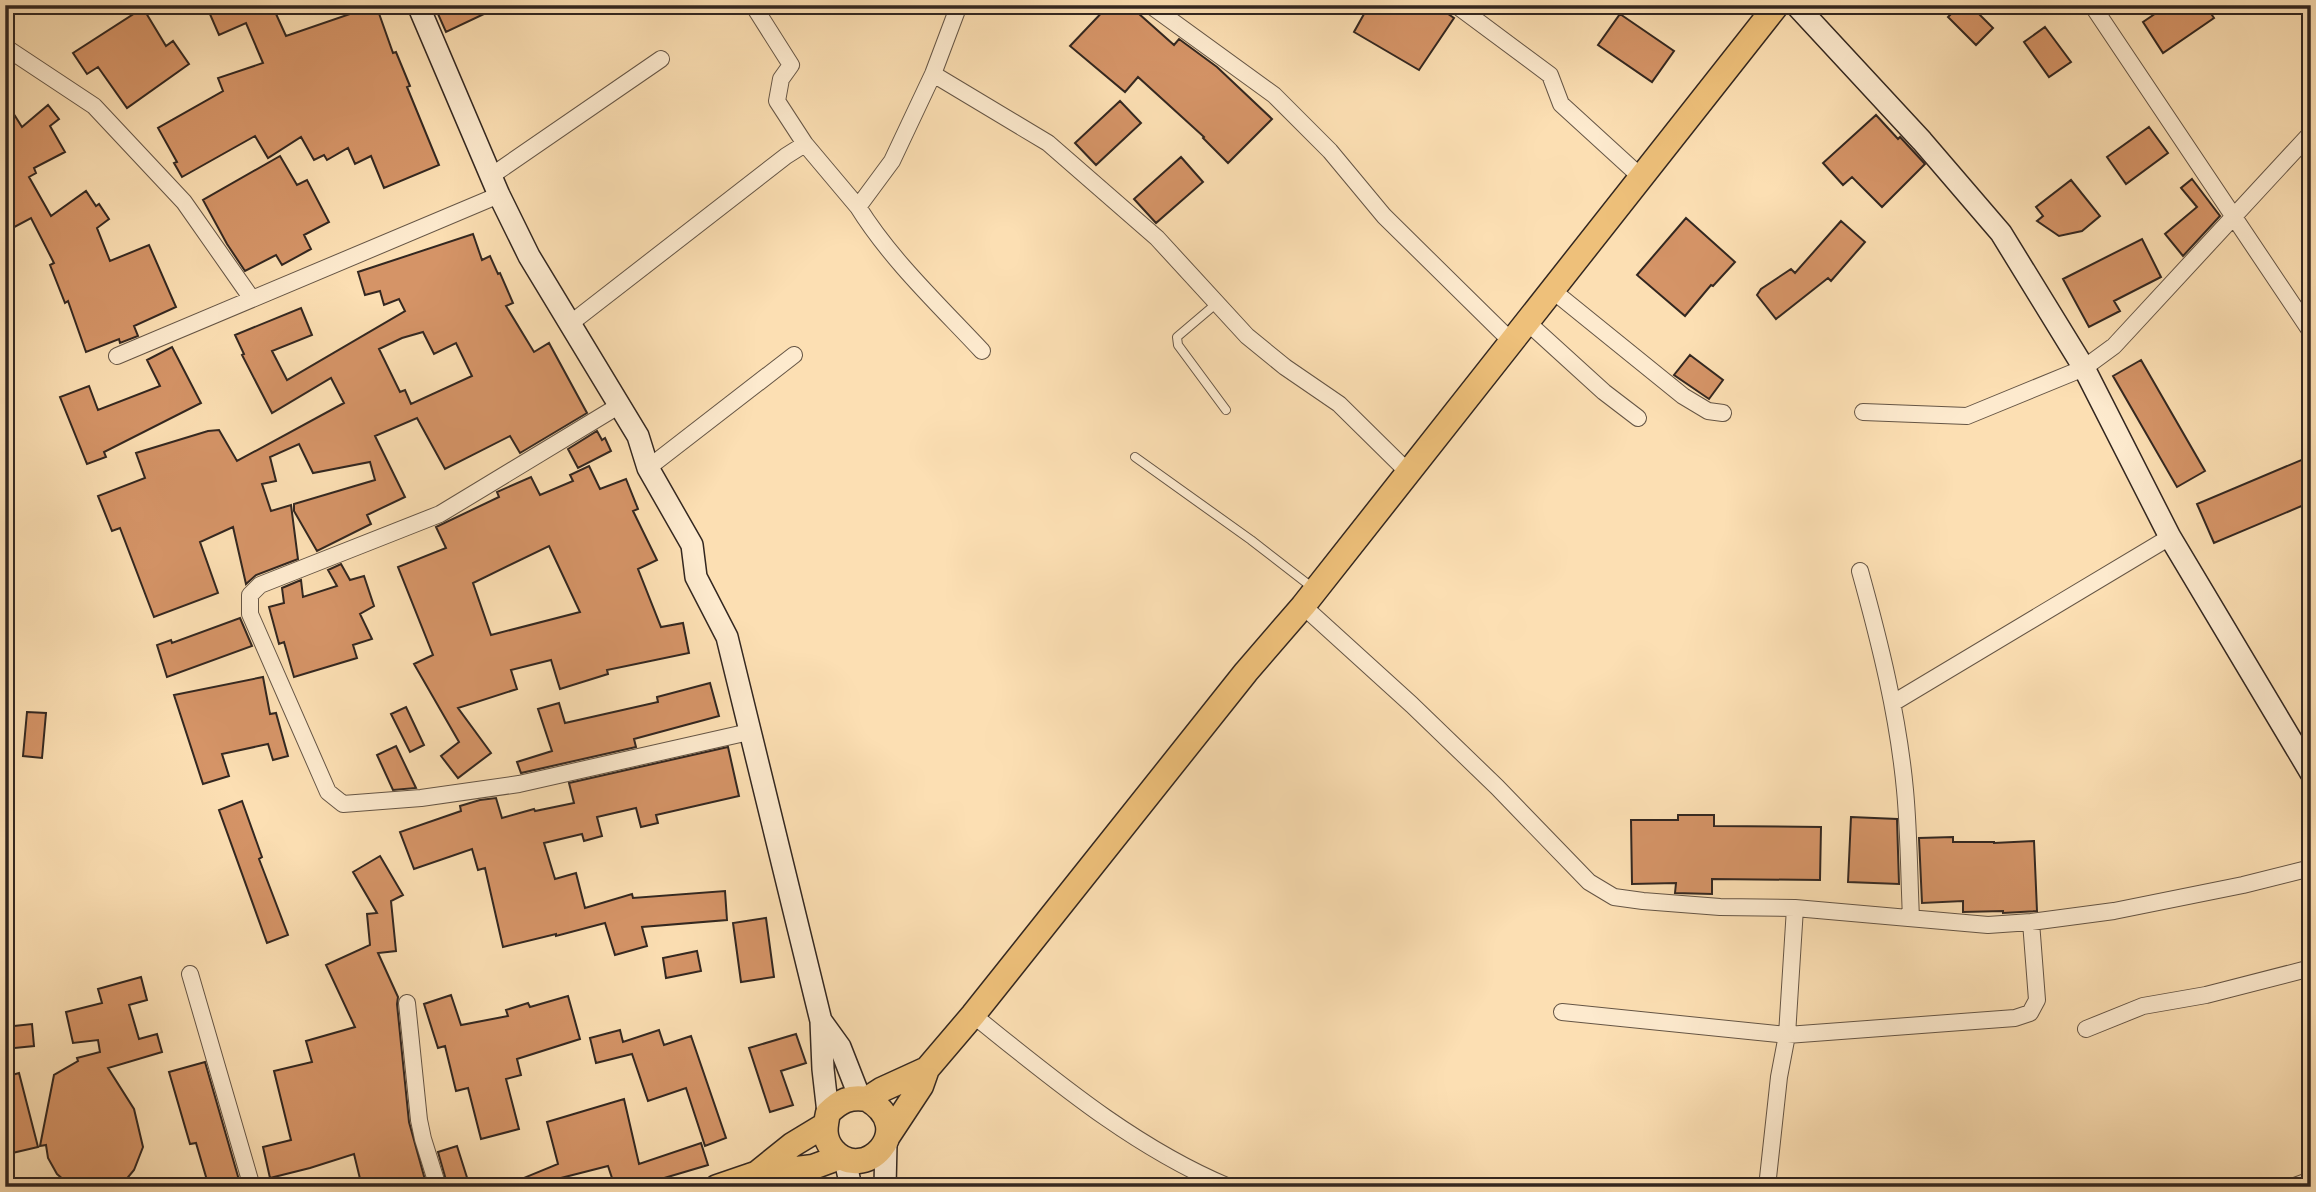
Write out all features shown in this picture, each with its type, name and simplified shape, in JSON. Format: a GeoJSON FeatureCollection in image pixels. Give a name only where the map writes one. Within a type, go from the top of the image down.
{"type":"FeatureCollection","features":[{"type":"Feature","properties":{"kind":"main road"},"geometry":{"type":"LineString","coordinates":[[418,5],[495,185],[529,256],[638,436],[648,468],[692,545],[696,577],[727,637],[821,1021],[827,1119],[825,1136],[830,1146],[843,1158],[852,1187]]}},
{"type":"Feature","properties":{"kind":"main road"},"geometry":{"type":"LineString","coordinates":[[717,1187],[755,1174],[813,1167],[843,1158],[865,1160],[875,1155],[921,1086],[927,1069],[1309,598],[1777,5]]}},
{"type":"Feature","properties":{"kind":"main road"},"geometry":{"type":"LineString","coordinates":[[1796,5],[1922,141],[2001,233],[2084,368],[2170,537],[2311,773]]}},
{"type":"Feature","properties":{"kind":"main road"},"geometry":{"type":"LineString","coordinates":[[821,1021],[840,1047],[863,1098],[879,1105],[885,1114],[889,1125],[885,1187]]}},
{"type":"Feature","properties":{"kind":"main road"},"geometry":{"type":"LineString","coordinates":[[755,1174],[827,1119],[845,1099],[863,1098],[927,1069]]}},
{"type":"Feature","properties":{"kind":"street"},"geometry":{"type":"LineString","coordinates":[[753,5],[791,65],[781,79],[777,101],[805,144],[858,206],[890,252],[982,351]]}},
{"type":"Feature","properties":{"kind":"street"},"geometry":{"type":"LineString","coordinates":[[858,206],[891,161],[933,74],[959,5]]}},
{"type":"Feature","properties":{"kind":"street"},"geometry":{"type":"LineString","coordinates":[[1150,5],[1274,95],[1330,151],[1384,216],[1512,342]]}},
{"type":"Feature","properties":{"kind":"street"},"geometry":{"type":"LineString","coordinates":[[1456,5],[1550,75],[1561,104],[1642,178]]}},
{"type":"Feature","properties":{"kind":"street"},"geometry":{"type":"LineString","coordinates":[[2092,5],[2234,219],[2309,324]]}},
{"type":"Feature","properties":{"kind":"street"},"geometry":{"type":"LineString","coordinates":[[5,47],[94,106],[184,202],[252,299]]}},
{"type":"Feature","properties":{"kind":"street"},"geometry":{"type":"LineString","coordinates":[[117,356],[252,299],[495,185],[661,59]]}},
{"type":"Feature","properties":{"kind":"street"},"geometry":{"type":"LineString","coordinates":[[933,74],[1048,143],[1157,238],[1247,336],[1339,404],[1408,472]]}},
{"type":"Feature","properties":{"kind":"street"},"geometry":{"type":"LineString","coordinates":[[1863,412],[1967,416],[2084,368],[2114,346],[2311,133]]}},
{"type":"Feature","properties":{"kind":"street"},"geometry":{"type":"LineString","coordinates":[[571,323],[775,164],[805,144]]}},
{"type":"Feature","properties":{"kind":"street"},"geometry":{"type":"LineString","coordinates":[[1552,290],[1683,396],[1708,411],[1723,413]]}},
{"type":"Feature","properties":{"kind":"street"},"geometry":{"type":"LineString","coordinates":[[1527,322],[1604,392],[1638,418]]}},
{"type":"Feature","properties":{"kind":"street"},"geometry":{"type":"LineString","coordinates":[[648,468],[794,355]]}},
{"type":"Feature","properties":{"kind":"street"},"geometry":{"type":"LineString","coordinates":[[620,405],[440,514],[260,585],[250,595],[250,614],[328,792],[344,804],[421,798],[519,784],[749,732]]}},
{"type":"Feature","properties":{"kind":"street"},"geometry":{"type":"LineString","coordinates":[[1893,704],[2170,537]]}},
{"type":"Feature","properties":{"kind":"street"},"geometry":{"type":"LineString","coordinates":[[1860,570],[1884,654],[1893,704],[1905,790],[1911,918]]}},
{"type":"Feature","properties":{"kind":"street"},"geometry":{"type":"LineString","coordinates":[[1309,598],[1589,882],[1614,897],[1720,906],[1795,908],[1988,925],[2114,911],[2243,885],[2311,868]]}},
{"type":"Feature","properties":{"kind":"street"},"geometry":{"type":"LineString","coordinates":[[1767,1187],[1779,1077],[1787,1035],[1795,908]]}},
{"type":"Feature","properties":{"kind":"street"},"geometry":{"type":"LineString","coordinates":[[1562,1012],[1787,1035],[2015,1018],[2030,1013],[2036,1000],[2031,922]]}},
{"type":"Feature","properties":{"kind":"street"},"geometry":{"type":"LineString","coordinates":[[2086,1029],[2143,1006],[2206,995],[2311,968]]}},
{"type":"Feature","properties":{"kind":"street"},"geometry":{"type":"LineString","coordinates":[[190,974],[252,1187]]}},
{"type":"Feature","properties":{"kind":"street"},"geometry":{"type":"LineString","coordinates":[[407,1003],[422,1139],[438,1187]]}},
{"type":"Feature","properties":{"kind":"street"},"geometry":{"type":"LineString","coordinates":[[973,1015],[1086,1105],[1142,1141],[1230,1187]]}},
{"type":"Feature","properties":{"kind":"street"},"geometry":{"type":"LineString","coordinates":[[2292,1187],[2311,1180]]}},
{"type":"Feature","properties":{"kind":"lane"},"geometry":{"type":"LineString","coordinates":[[1217,303],[1177,337],[1178,345],[1226,410]]}},
{"type":"Feature","properties":{"kind":"lane"},"geometry":{"type":"LineString","coordinates":[[1135,457],[1251,540],[1309,598]]}},
{"type":"Feature","properties":{"kind":"building"},"geometry":{"type":"Polygon","coordinates":[[[206,5],[272,5],[286,36],[376,5],[439,165],[384,188],[371,156],[355,164],[348,148],[327,160],[324,155],[314,160],[301,137],[268,158],[255,136],[182,177],[174,163],[177,162],[158,128],[223,91],[218,78],[263,63],[246,23],[219,35],[206,5]]]}},
{"type":"Feature","properties":{"kind":"building"},"geometry":{"type":"Polygon","coordinates":[[[434,5],[503,5],[446,32],[434,5]]]}},
{"type":"Feature","properties":{"kind":"building"},"geometry":{"type":"Polygon","coordinates":[[[1109,5],[1129,5],[1174,45],[1179,39],[1217,67],[1272,119],[1228,163],[1204,137],[1138,77],[1125,92],[1070,46],[1109,5]]]}},
{"type":"Feature","properties":{"kind":"building"},"geometry":{"type":"Polygon","coordinates":[[[1369,5],[1435,5],[1454,18],[1419,70],[1354,32],[1369,5]]]}},
{"type":"Feature","properties":{"kind":"building"},"geometry":{"type":"Polygon","coordinates":[[[1960,5],[1970,5],[1993,28],[1976,45],[1948,17],[1960,5]]]}},
{"type":"Feature","properties":{"kind":"building"},"geometry":{"type":"Polygon","coordinates":[[[2168,5],[2205,5],[2214,18],[2163,53],[2143,22],[2168,5]]]}},
{"type":"Feature","properties":{"kind":"building"},"geometry":{"type":"Polygon","coordinates":[[[143,8],[166,46],[173,41],[189,64],[127,108],[98,67],[87,74],[73,53],[143,8]]]}},
{"type":"Feature","properties":{"kind":"building"},"geometry":{"type":"Polygon","coordinates":[[[1620,14],[1674,51],[1652,82],[1598,45],[1620,14]]]}},
{"type":"Feature","properties":{"kind":"building"},"geometry":{"type":"Polygon","coordinates":[[[2045,27],[2071,62],[2049,77],[2024,42],[2045,27]]]}},
{"type":"Feature","properties":{"kind":"building"},"geometry":{"type":"Polygon","coordinates":[[[5,100],[22,127],[48,105],[59,119],[50,126],[65,152],[34,168],[36,173],[29,177],[51,216],[86,191],[109,219],[97,228],[110,261],[149,245],[176,307],[134,326],[138,336],[120,343],[119,339],[86,352],[68,301],[65,303],[50,265],[54,263],[31,218],[5,232],[5,100]]]}},
{"type":"Feature","properties":{"kind":"building"},"geometry":{"type":"Polygon","coordinates":[[[1120,101],[1141,123],[1096,165],[1075,143],[1120,101]]]}},
{"type":"Feature","properties":{"kind":"building"},"geometry":{"type":"Polygon","coordinates":[[[1876,115],[1925,164],[1882,207],[1852,177],[1843,185],[1823,163],[1876,115]]]}},
{"type":"Feature","properties":{"kind":"building"},"geometry":{"type":"Polygon","coordinates":[[[2149,127],[2168,153],[2126,184],[2107,157],[2149,127]]]}},
{"type":"Feature","properties":{"kind":"building"},"geometry":{"type":"Polygon","coordinates":[[[280,156],[297,185],[307,180],[329,222],[304,235],[311,249],[282,265],[276,255],[245,271],[203,200],[280,156]]]}},
{"type":"Feature","properties":{"kind":"building"},"geometry":{"type":"Polygon","coordinates":[[[1181,157],[1203,182],[1156,223],[1134,199],[1181,157]]]}},
{"type":"Feature","properties":{"kind":"building"},"geometry":{"type":"Polygon","coordinates":[[[2192,179],[2220,216],[2183,256],[2165,234],[2197,207],[2181,188],[2192,179]]]}},
{"type":"Feature","properties":{"kind":"building"},"geometry":{"type":"Polygon","coordinates":[[[2071,180],[2100,216],[2082,231],[2059,236],[2037,221],[2043,216],[2036,207],[2071,180]]]}},
{"type":"Feature","properties":{"kind":"building"},"geometry":{"type":"Polygon","coordinates":[[[1686,218],[1735,262],[1685,316],[1637,275],[1686,218]]]}},
{"type":"Feature","properties":{"kind":"building"},"geometry":{"type":"Polygon","coordinates":[[[1841,221],[1865,242],[1831,281],[1828,278],[1776,319],[1757,295],[1761,289],[1791,269],[1795,273],[1841,221]]]}},
{"type":"Feature","properties":{"kind":"building"},"geometry":{"type":"Polygon","coordinates":[[[473,234],[482,260],[490,256],[498,274],[500,273],[513,303],[506,306],[534,352],[549,343],[587,413],[520,453],[510,436],[445,469],[417,418],[375,436],[405,497],[367,515],[371,524],[317,551],[294,511],[294,504],[375,480],[370,462],[313,473],[299,444],[270,457],[276,481],[262,484],[271,511],[291,505],[298,559],[256,575],[246,584],[233,527],[200,542],[218,593],[154,617],[120,528],[112,531],[98,496],[145,478],[136,453],[219,430],[237,461],[344,403],[331,378],[272,413],[242,355],[244,354],[235,335],[301,308],[312,335],[272,351],[287,380],[405,311],[399,299],[384,305],[380,291],[365,295],[358,272],[473,234]],[[423,332],[379,349],[400,392],[405,390],[411,404],[472,376],[456,343],[434,354],[423,332]]]}},
{"type":"Feature","properties":{"kind":"building"},"geometry":{"type":"Polygon","coordinates":[[[2142,239],[2161,277],[2114,301],[2120,311],[2089,327],[2063,279],[2142,239]]]}},
{"type":"Feature","properties":{"kind":"building"},"geometry":{"type":"Polygon","coordinates":[[[172,347],[201,403],[104,452],[106,457],[87,464],[60,397],[89,386],[98,410],[160,386],[147,360],[172,347]]]}},
{"type":"Feature","properties":{"kind":"building"},"geometry":{"type":"Polygon","coordinates":[[[1690,355],[1723,380],[1709,399],[1674,375],[1690,355]]]}},
{"type":"Feature","properties":{"kind":"building"},"geometry":{"type":"Polygon","coordinates":[[[2141,360],[2205,471],[2177,487],[2113,376],[2141,360]]]}},
{"type":"Feature","properties":{"kind":"building"},"geometry":{"type":"Polygon","coordinates":[[[597,431],[602,440],[605,438],[611,451],[578,468],[568,449],[597,431]]]}},
{"type":"Feature","properties":{"kind":"building"},"geometry":{"type":"Polygon","coordinates":[[[2311,456],[2311,502],[2214,543],[2197,504],[2311,456]]]}},
{"type":"Feature","properties":{"kind":"building"},"geometry":{"type":"Polygon","coordinates":[[[589,466],[600,489],[626,479],[638,509],[633,511],[657,560],[638,569],[661,627],[683,623],[689,653],[607,670],[608,674],[560,689],[551,660],[511,670],[517,689],[458,708],[491,753],[458,778],[441,756],[459,742],[414,664],[433,655],[398,567],[446,548],[436,527],[499,497],[497,492],[531,477],[540,495],[573,481],[570,475],[589,466]],[[549,546],[473,583],[491,635],[580,612],[549,546]]]}},
{"type":"Feature","properties":{"kind":"building"},"geometry":{"type":"Polygon","coordinates":[[[341,564],[350,580],[364,576],[374,606],[360,614],[372,639],[353,645],[357,658],[294,677],[284,642],[279,644],[269,607],[284,603],[282,588],[301,580],[303,597],[337,586],[328,570],[341,564]]]}},
{"type":"Feature","properties":{"kind":"building"},"geometry":{"type":"Polygon","coordinates":[[[240,618],[252,646],[167,677],[157,645],[171,640],[172,643],[240,618]]]}},
{"type":"Feature","properties":{"kind":"building"},"geometry":{"type":"Polygon","coordinates":[[[263,677],[270,714],[276,713],[288,756],[273,760],[268,744],[222,754],[229,776],[203,784],[174,695],[263,677]]]}},
{"type":"Feature","properties":{"kind":"building"},"geometry":{"type":"Polygon","coordinates":[[[710,683],[719,716],[634,739],[636,747],[521,773],[517,762],[552,751],[538,709],[559,703],[565,723],[658,702],[657,697],[710,683]]]}},
{"type":"Feature","properties":{"kind":"building"},"geometry":{"type":"Polygon","coordinates":[[[406,707],[424,745],[410,752],[391,714],[406,707]]]}},
{"type":"Feature","properties":{"kind":"building"},"geometry":{"type":"Polygon","coordinates":[[[27,712],[46,713],[42,758],[23,756],[27,712]]]}},
{"type":"Feature","properties":{"kind":"building"},"geometry":{"type":"Polygon","coordinates":[[[396,746],[416,788],[393,790],[377,755],[396,746]]]}},
{"type":"Feature","properties":{"kind":"building"},"geometry":{"type":"Polygon","coordinates":[[[728,747],[739,796],[656,815],[658,823],[641,827],[636,808],[597,817],[602,836],[584,841],[582,834],[544,843],[555,879],[576,873],[585,908],[632,894],[633,898],[725,891],[727,920],[642,927],[647,946],[615,955],[605,923],[503,947],[485,868],[478,870],[472,849],[414,869],[400,832],[461,811],[460,806],[480,800],[496,798],[502,818],[534,809],[535,811],[574,803],[569,783],[728,747]]]}},
{"type":"Feature","properties":{"kind":"building"},"geometry":{"type":"Polygon","coordinates":[[[242,801],[262,857],[259,859],[288,935],[267,943],[219,810],[242,801]]]}},
{"type":"Feature","properties":{"kind":"building"},"geometry":{"type":"Polygon","coordinates":[[[1678,815],[1714,815],[1714,826],[1821,827],[1820,880],[1712,879],[1712,894],[1675,893],[1676,883],[1632,884],[1631,820],[1678,820],[1678,815]]]}},
{"type":"Feature","properties":{"kind":"building"},"geometry":{"type":"Polygon","coordinates":[[[1851,817],[1897,819],[1899,884],[1848,882],[1851,817]]]}},
{"type":"Feature","properties":{"kind":"building"},"geometry":{"type":"Polygon","coordinates":[[[1953,837],[1953,842],[2034,841],[2037,911],[1963,912],[1963,901],[1922,903],[1919,838],[1953,837]]]}},
{"type":"Feature","properties":{"kind":"building"},"geometry":{"type":"Polygon","coordinates":[[[380,856],[403,895],[391,901],[396,951],[378,953],[398,997],[409,1122],[427,1187],[362,1187],[354,1154],[270,1178],[263,1147],[291,1140],[274,1071],[312,1062],[306,1041],[355,1027],[326,965],[370,945],[367,914],[377,913],[353,872],[380,856]]]}},
{"type":"Feature","properties":{"kind":"building"},"geometry":{"type":"Polygon","coordinates":[[[766,918],[774,977],[741,982],[733,923],[766,918]]]}},
{"type":"Feature","properties":{"kind":"building"},"geometry":{"type":"Polygon","coordinates":[[[697,951],[701,971],[666,978],[663,958],[697,951]]]}},
{"type":"Feature","properties":{"kind":"building"},"geometry":{"type":"Polygon","coordinates":[[[141,977],[147,1000],[129,1005],[139,1039],[157,1034],[162,1052],[108,1068],[134,1109],[143,1147],[134,1170],[120,1187],[72,1187],[57,1174],[48,1158],[46,1145],[40,1146],[54,1075],[78,1061],[77,1058],[100,1052],[98,1040],[73,1043],[66,1012],[102,1003],[98,989],[141,977]]]}},
{"type":"Feature","properties":{"kind":"building"},"geometry":{"type":"Polygon","coordinates":[[[451,995],[461,1025],[508,1016],[506,1010],[528,1003],[530,1007],[568,996],[580,1039],[517,1059],[521,1075],[506,1079],[519,1129],[481,1139],[468,1088],[456,1091],[445,1046],[438,1048],[424,1004],[451,995]]]}},
{"type":"Feature","properties":{"kind":"building"},"geometry":{"type":"Polygon","coordinates":[[[32,1024],[34,1046],[5,1049],[5,1027],[32,1024]]]}},
{"type":"Feature","properties":{"kind":"building"},"geometry":{"type":"Polygon","coordinates":[[[620,1030],[623,1042],[659,1030],[664,1045],[691,1036],[726,1138],[705,1146],[686,1088],[648,1101],[632,1054],[596,1063],[590,1038],[620,1030]]]}},
{"type":"Feature","properties":{"kind":"building"},"geometry":{"type":"Polygon","coordinates":[[[796,1034],[806,1063],[781,1071],[793,1105],[770,1112],[749,1048],[796,1034]]]}},
{"type":"Feature","properties":{"kind":"building"},"geometry":{"type":"Polygon","coordinates":[[[205,1062],[241,1187],[209,1187],[196,1143],[190,1144],[169,1072],[205,1062]]]}},
{"type":"Feature","properties":{"kind":"building"},"geometry":{"type":"Polygon","coordinates":[[[19,1073],[38,1147],[8,1154],[5,1144],[5,1077],[19,1073]]]}},
{"type":"Feature","properties":{"kind":"building"},"geometry":{"type":"Polygon","coordinates":[[[624,1099],[639,1164],[701,1143],[708,1165],[634,1187],[615,1187],[608,1166],[557,1179],[560,1187],[502,1187],[558,1164],[547,1122],[624,1099]]]}},
{"type":"Feature","properties":{"kind":"building"},"geometry":{"type":"Polygon","coordinates":[[[457,1146],[470,1187],[448,1187],[438,1152],[457,1146]]]}}]}
